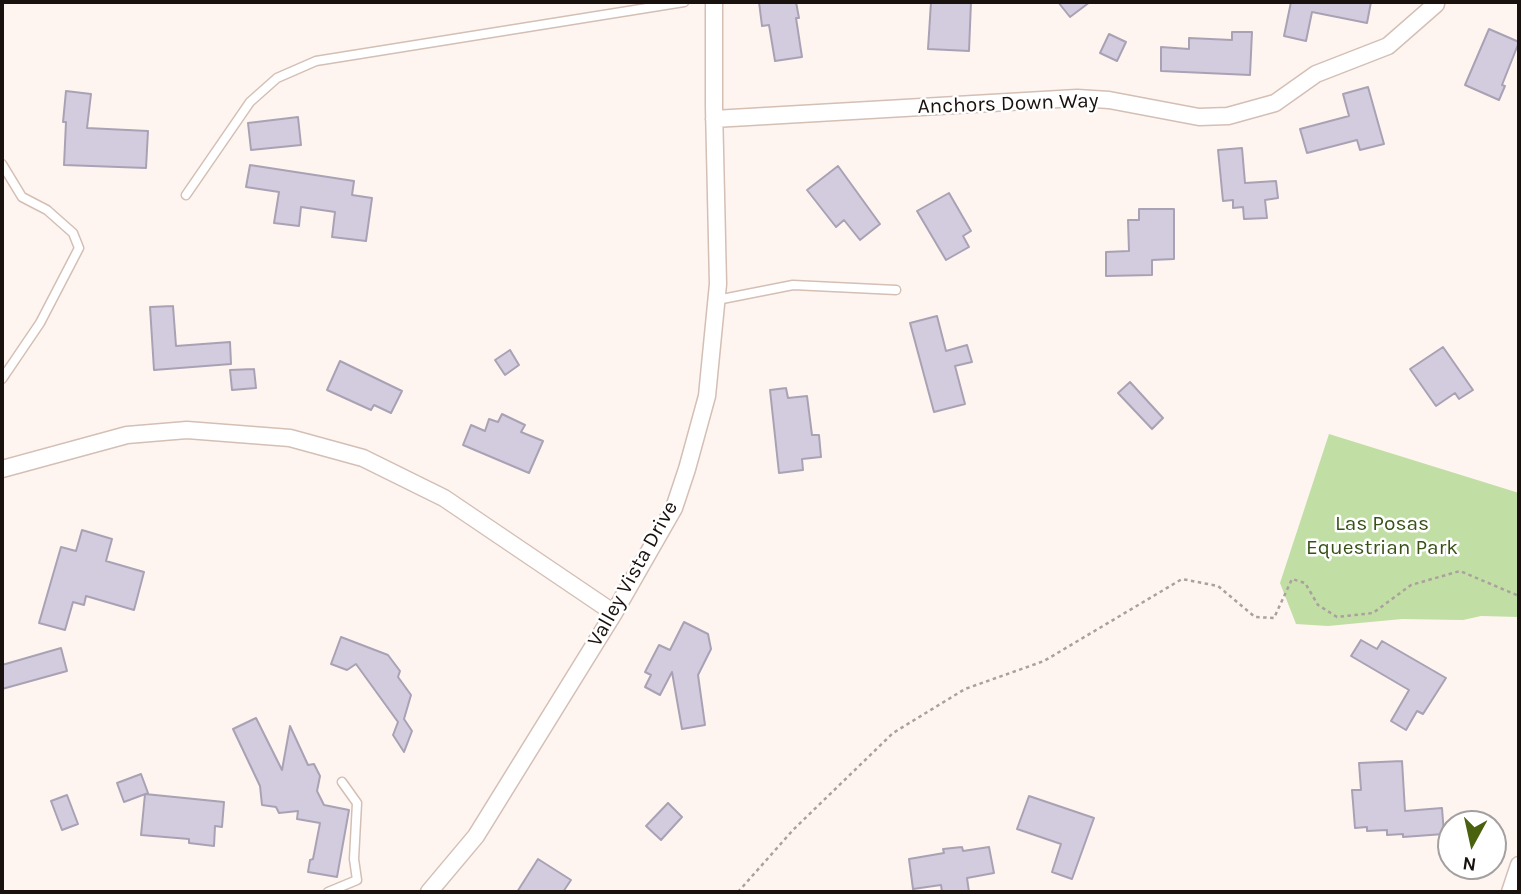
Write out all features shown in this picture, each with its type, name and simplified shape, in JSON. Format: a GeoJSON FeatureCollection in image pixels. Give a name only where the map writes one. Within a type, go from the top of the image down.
{"type":"FeatureCollection","features":[{"type":"Feature","properties":{"kind":"street","name":"Valley Vista Drive"},"geometry":{"type":"LineString","coordinates":[[429,892],[476,835],[614,613],[674,508],[687,469],[707,396],[717,300],[714,2]]}},
{"type":"Feature","properties":{"kind":"street","name":"Anchors Down Way"},"geometry":{"type":"LineString","coordinates":[[714,119],[1077,98],[1109,100],[1199,117],[1228,116],[1275,103],[1317,74],[1388,46],[1436,4]]}},
{"type":"Feature","properties":{"kind":"street"},"geometry":{"type":"LineString","coordinates":[[2,469],[127,435],[187,429],[290,438],[363,458],[444,498],[614,613]]}},
{"type":"Feature","properties":{"kind":"street"},"geometry":{"type":"LineString","coordinates":[[1510,892],[1519,864]]}},
{"type":"Feature","properties":{"kind":"lane"},"geometry":{"type":"LineString","coordinates":[[186,195],[250,102],[277,78],[316,61],[684,2]]}},
{"type":"Feature","properties":{"kind":"lane"},"geometry":{"type":"LineString","coordinates":[[2,164],[22,197],[47,210],[73,233],[79,248],[40,323],[2,379]]}},
{"type":"Feature","properties":{"kind":"lane"},"geometry":{"type":"LineString","coordinates":[[717,300],[793,285],[896,290]]}},
{"type":"Feature","properties":{"kind":"lane"},"geometry":{"type":"LineString","coordinates":[[328,892],[357,880],[354,859],[357,803],[342,782]]}},
{"type":"Feature","properties":{"kind":"path"},"geometry":{"type":"LineString","coordinates":[[738,892],[793,830],[892,733],[965,689],[1044,661],[1182,579],[1218,586],[1255,617],[1274,618],[1292,579],[1305,583],[1318,604],[1337,617],[1373,613],[1411,585],[1460,571],[1519,596]]}},
{"type":"Feature","properties":{"kind":"green space","name":"Las Posas Equestrian Park"},"geometry":{"type":"Polygon","coordinates":[[[1329,434],[1519,493],[1519,617],[1402,619],[1328,626],[1296,624],[1280,583],[1329,434]]]}},
{"type":"Feature","properties":{"kind":"building"},"geometry":{"type":"Polygon","coordinates":[[[759,2],[796,2],[802,57],[775,61],[769,25],[762,26],[759,2]]]}},
{"type":"Feature","properties":{"kind":"building"},"geometry":{"type":"Polygon","coordinates":[[[931,2],[971,2],[969,51],[928,49],[931,2]]]}},
{"type":"Feature","properties":{"kind":"building"},"geometry":{"type":"Polygon","coordinates":[[[1058,2],[1090,2],[1070,17],[1058,2]]]}},
{"type":"Feature","properties":{"kind":"building"},"geometry":{"type":"Polygon","coordinates":[[[1291,2],[1371,2],[1367,23],[1312,12],[1306,41],[1284,36],[1291,2]]]}},
{"type":"Feature","properties":{"kind":"building"},"geometry":{"type":"Polygon","coordinates":[[[1489,29],[1519,42],[1499,100],[1465,85],[1489,29]]]}},
{"type":"Feature","properties":{"kind":"building"},"geometry":{"type":"Polygon","coordinates":[[[1232,32],[1252,32],[1250,75],[1161,71],[1161,47],[1189,49],[1189,38],[1232,40],[1232,32]]]}},
{"type":"Feature","properties":{"kind":"building"},"geometry":{"type":"Polygon","coordinates":[[[1109,34],[1126,42],[1117,61],[1100,53],[1109,34]]]}},
{"type":"Feature","properties":{"kind":"building"},"geometry":{"type":"Polygon","coordinates":[[[1368,87],[1384,144],[1360,150],[1357,140],[1307,153],[1300,129],[1349,116],[1343,94],[1368,87]]]}},
{"type":"Feature","properties":{"kind":"building"},"geometry":{"type":"Polygon","coordinates":[[[66,91],[91,94],[87,128],[148,131],[146,168],[64,165],[66,122],[63,122],[66,91]]]}},
{"type":"Feature","properties":{"kind":"building"},"geometry":{"type":"Polygon","coordinates":[[[298,117],[301,145],[251,150],[248,123],[298,117]]]}},
{"type":"Feature","properties":{"kind":"building"},"geometry":{"type":"Polygon","coordinates":[[[1242,148],[1245,183],[1276,181],[1278,198],[1265,200],[1267,218],[1244,219],[1243,207],[1233,208],[1233,200],[1223,201],[1218,150],[1242,148]]]}},
{"type":"Feature","properties":{"kind":"building"},"geometry":{"type":"Polygon","coordinates":[[[250,165],[354,181],[352,195],[372,198],[366,241],[332,237],[335,212],[301,207],[299,226],[274,223],[279,192],[246,187],[250,165]]]}},
{"type":"Feature","properties":{"kind":"building"},"geometry":{"type":"Polygon","coordinates":[[[838,166],[880,224],[860,240],[844,220],[836,227],[807,190],[838,166]]]}},
{"type":"Feature","properties":{"kind":"building"},"geometry":{"type":"Polygon","coordinates":[[[949,193],[971,231],[963,236],[969,247],[946,260],[917,211],[949,193]]]}},
{"type":"Feature","properties":{"kind":"building"},"geometry":{"type":"Polygon","coordinates":[[[1139,209],[1174,209],[1174,259],[1152,260],[1152,275],[1106,276],[1106,252],[1129,251],[1128,220],[1139,220],[1139,209]]]}},
{"type":"Feature","properties":{"kind":"building"},"geometry":{"type":"Polygon","coordinates":[[[173,306],[176,346],[230,342],[231,364],[154,370],[150,307],[173,306]]]}},
{"type":"Feature","properties":{"kind":"building"},"geometry":{"type":"Polygon","coordinates":[[[937,316],[946,351],[967,345],[972,362],[955,366],[965,404],[934,412],[910,323],[937,316]]]}},
{"type":"Feature","properties":{"kind":"building"},"geometry":{"type":"Polygon","coordinates":[[[1443,347],[1473,390],[1459,399],[1455,393],[1436,406],[1410,369],[1443,347]]]}},
{"type":"Feature","properties":{"kind":"building"},"geometry":{"type":"Polygon","coordinates":[[[510,350],[519,365],[505,375],[495,360],[510,350]]]}},
{"type":"Feature","properties":{"kind":"building"},"geometry":{"type":"Polygon","coordinates":[[[340,361],[402,391],[391,413],[374,405],[371,410],[327,390],[340,361]]]}},
{"type":"Feature","properties":{"kind":"building"},"geometry":{"type":"Polygon","coordinates":[[[254,369],[256,388],[232,390],[230,370],[254,369]]]}},
{"type":"Feature","properties":{"kind":"building"},"geometry":{"type":"Polygon","coordinates":[[[1130,382],[1163,418],[1152,429],[1118,393],[1130,382]]]}},
{"type":"Feature","properties":{"kind":"building"},"geometry":{"type":"Polygon","coordinates":[[[786,388],[788,398],[807,396],[812,435],[819,435],[821,457],[802,459],[803,470],[779,473],[770,390],[786,388]]]}},
{"type":"Feature","properties":{"kind":"building"},"geometry":{"type":"Polygon","coordinates":[[[502,414],[525,425],[521,432],[543,441],[529,473],[463,445],[471,425],[485,431],[489,419],[498,422],[502,414]]]}},
{"type":"Feature","properties":{"kind":"building"},"geometry":{"type":"Polygon","coordinates":[[[82,530],[112,539],[106,561],[144,572],[134,610],[86,596],[84,605],[73,602],[65,630],[39,623],[61,547],[76,551],[82,530]]]}},
{"type":"Feature","properties":{"kind":"building"},"geometry":{"type":"Polygon","coordinates":[[[684,622],[708,634],[711,649],[698,675],[705,725],[682,729],[672,672],[660,695],[645,687],[651,675],[645,672],[659,645],[670,650],[684,622]]]}},
{"type":"Feature","properties":{"kind":"building"},"geometry":{"type":"Polygon","coordinates":[[[341,637],[388,655],[400,671],[398,677],[411,695],[404,719],[412,731],[404,752],[393,735],[398,722],[356,664],[347,670],[331,664],[341,637]]]}},
{"type":"Feature","properties":{"kind":"building"},"geometry":{"type":"Polygon","coordinates":[[[1361,640],[1377,649],[1382,641],[1446,678],[1423,714],[1417,711],[1406,730],[1391,721],[1409,690],[1351,656],[1361,640]]]}},
{"type":"Feature","properties":{"kind":"building"},"geometry":{"type":"Polygon","coordinates":[[[61,648],[67,671],[2,689],[2,665],[61,648]]]}},
{"type":"Feature","properties":{"kind":"building"},"geometry":{"type":"Polygon","coordinates":[[[256,718],[282,770],[290,726],[308,765],[314,764],[320,776],[317,791],[324,805],[349,810],[337,877],[308,872],[320,823],[297,819],[298,811],[279,813],[276,807],[262,805],[260,786],[233,729],[256,718]]]}},
{"type":"Feature","properties":{"kind":"building"},"geometry":{"type":"Polygon","coordinates":[[[1402,761],[1405,811],[1442,808],[1437,810],[1437,835],[1403,837],[1403,834],[1387,835],[1387,830],[1367,831],[1367,827],[1355,828],[1352,790],[1361,790],[1359,763],[1402,761]]]}},
{"type":"Feature","properties":{"kind":"building"},"geometry":{"type":"Polygon","coordinates":[[[141,774],[148,793],[124,802],[117,783],[141,774]]]}},
{"type":"Feature","properties":{"kind":"building"},"geometry":{"type":"Polygon","coordinates":[[[145,794],[224,802],[222,827],[215,826],[214,846],[189,843],[189,839],[141,835],[145,794]]]}},
{"type":"Feature","properties":{"kind":"building"},"geometry":{"type":"Polygon","coordinates":[[[67,795],[78,824],[62,830],[51,801],[67,795]]]}},
{"type":"Feature","properties":{"kind":"building"},"geometry":{"type":"Polygon","coordinates":[[[1029,796],[1094,818],[1072,879],[1052,872],[1061,844],[1017,829],[1029,796]]]}},
{"type":"Feature","properties":{"kind":"building"},"geometry":{"type":"Polygon","coordinates":[[[668,803],[682,817],[661,840],[646,826],[668,803]]]}},
{"type":"Feature","properties":{"kind":"building"},"geometry":{"type":"Polygon","coordinates":[[[962,847],[963,851],[989,847],[994,873],[967,878],[969,892],[942,892],[941,885],[913,889],[909,859],[944,853],[943,849],[962,847]]]}},
{"type":"Feature","properties":{"kind":"building"},"geometry":{"type":"Polygon","coordinates":[[[538,859],[571,880],[563,892],[517,892],[538,859]]]}}]}
